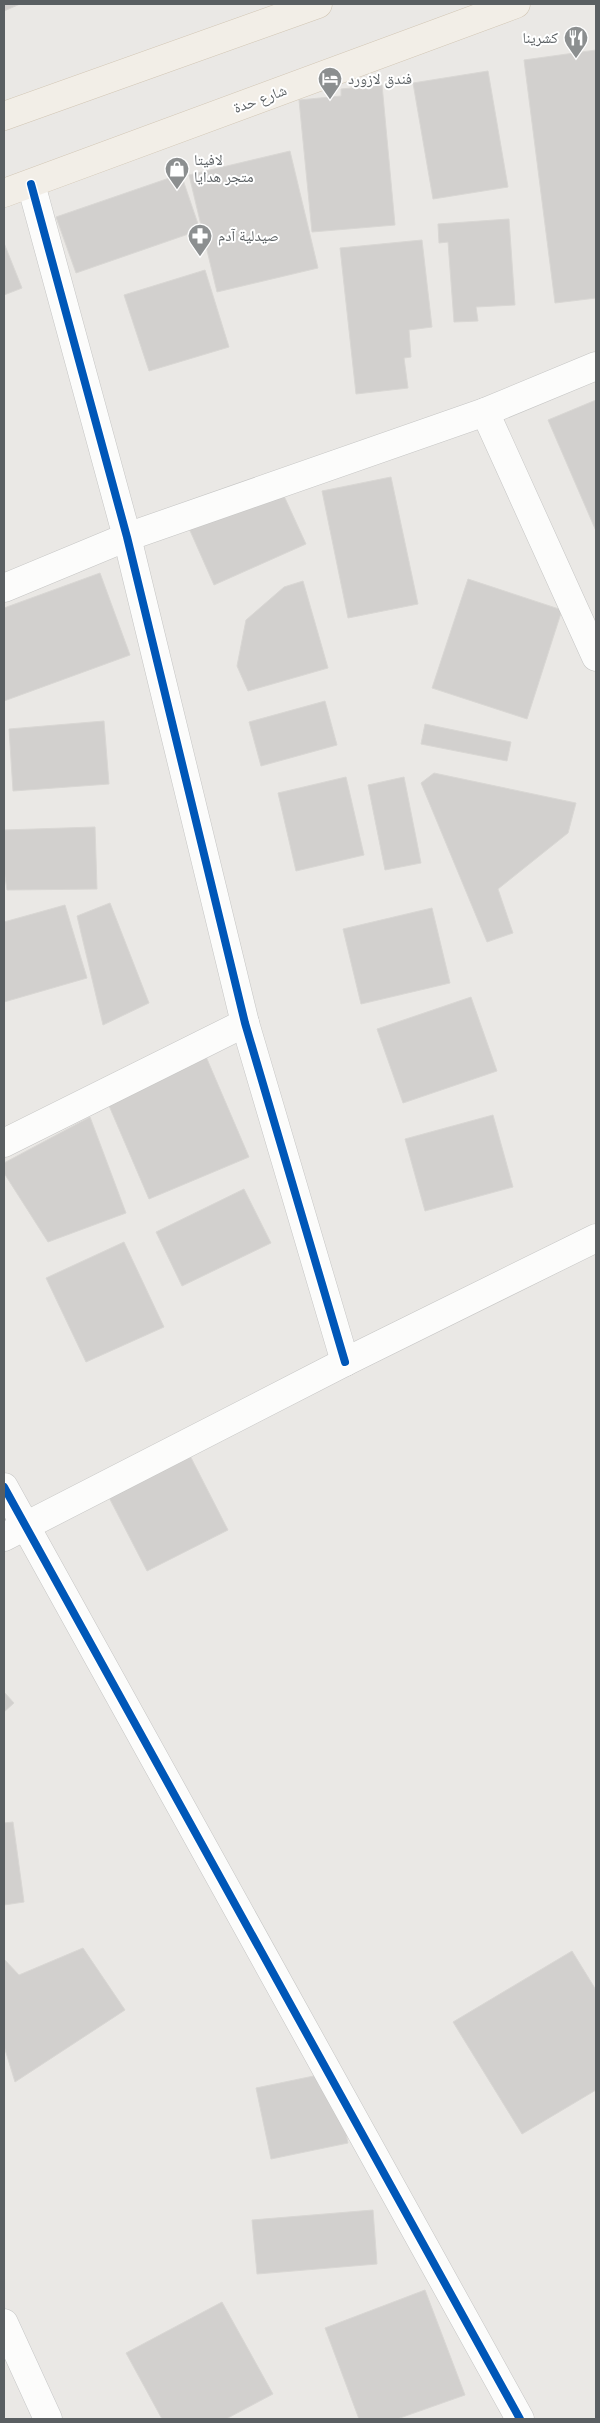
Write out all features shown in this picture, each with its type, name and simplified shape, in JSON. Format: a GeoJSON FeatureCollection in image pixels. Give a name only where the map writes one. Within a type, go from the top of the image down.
{"type":"FeatureCollection","features":[{"type":"Feature","properties":{"kind":"main road"},"geometry":{"type":"LineString","coordinates":[[4,116],[318,4]]}},
{"type":"Feature","properties":{"kind":"main road","name":"شارع حدة"},"geometry":{"type":"LineString","coordinates":[[4,193],[516,4]]}},
{"type":"Feature","properties":{"kind":"street"},"geometry":{"type":"LineString","coordinates":[[30,184],[127,537],[245,1023],[345,1362]]}},
{"type":"Feature","properties":{"kind":"street"},"geometry":{"type":"LineString","coordinates":[[4,588],[127,537],[485,412],[596,366]]}},
{"type":"Feature","properties":{"kind":"street"},"geometry":{"type":"LineString","coordinates":[[485,412],[596,656]]}},
{"type":"Feature","properties":{"kind":"street"},"geometry":{"type":"LineString","coordinates":[[4,1143],[245,1023]]}},
{"type":"Feature","properties":{"kind":"street"},"geometry":{"type":"LineString","coordinates":[[14,1532],[345,1362],[596,1238]]}},
{"type":"Feature","properties":{"kind":"street"},"geometry":{"type":"LineString","coordinates":[[4,1487],[14,1532],[520,2419]]}},
{"type":"Feature","properties":{"kind":"street"},"geometry":{"type":"LineString","coordinates":[[4,2323],[48,2419]]}},
{"type":"Feature","properties":{"kind":"building"},"geometry":{"type":"Polygon","coordinates":[[[4,4],[20,4],[4,11],[4,4]]]}},
{"type":"Feature","properties":{"kind":"building"},"geometry":{"type":"Polygon","coordinates":[[[596,50],[596,298],[555,303],[524,60],[596,50]]]}},
{"type":"Feature","properties":{"kind":"building"},"geometry":{"type":"Polygon","coordinates":[[[488,71],[508,187],[433,199],[413,83],[488,71]]]}},
{"type":"Feature","properties":{"kind":"building"},"geometry":{"type":"Polygon","coordinates":[[[382,85],[395,225],[312,232],[299,100],[341,96],[341,89],[382,85]]]}},
{"type":"Feature","properties":{"kind":"building"},"geometry":{"type":"Polygon","coordinates":[[[290,151],[318,268],[217,292],[189,175],[290,151]]]}},
{"type":"Feature","properties":{"kind":"building"},"geometry":{"type":"Polygon","coordinates":[[[181,174],[200,230],[76,273],[56,217],[181,174]]]}},
{"type":"Feature","properties":{"kind":"building"},"geometry":{"type":"Polygon","coordinates":[[[509,219],[515,305],[476,307],[478,321],[454,322],[448,242],[439,243],[438,224],[509,219]]]}},
{"type":"Feature","properties":{"kind":"building"},"geometry":{"type":"Polygon","coordinates":[[[422,240],[432,327],[409,330],[411,357],[404,358],[408,388],[356,394],[340,248],[422,240]]]}},
{"type":"Feature","properties":{"kind":"building"},"geometry":{"type":"Polygon","coordinates":[[[4,243],[22,288],[4,295],[4,243]]]}},
{"type":"Feature","properties":{"kind":"building"},"geometry":{"type":"Polygon","coordinates":[[[205,270],[229,347],[149,371],[124,295],[205,270]]]}},
{"type":"Feature","properties":{"kind":"building"},"geometry":{"type":"Polygon","coordinates":[[[596,400],[596,531],[548,420],[596,400]]]}},
{"type":"Feature","properties":{"kind":"building"},"geometry":{"type":"Polygon","coordinates":[[[391,477],[418,604],[348,618],[322,491],[391,477]]]}},
{"type":"Feature","properties":{"kind":"building"},"geometry":{"type":"Polygon","coordinates":[[[279,485],[306,544],[214,585],[188,526],[279,485]]]}},
{"type":"Feature","properties":{"kind":"building"},"geometry":{"type":"Polygon","coordinates":[[[100,573],[130,655],[4,701],[4,608],[100,573]]]}},
{"type":"Feature","properties":{"kind":"building"},"geometry":{"type":"Polygon","coordinates":[[[468,579],[562,610],[527,719],[432,688],[468,579]]]}},
{"type":"Feature","properties":{"kind":"building"},"geometry":{"type":"Polygon","coordinates":[[[303,581],[328,668],[248,691],[237,666],[246,620],[284,587],[303,581]]]}},
{"type":"Feature","properties":{"kind":"building"},"geometry":{"type":"Polygon","coordinates":[[[325,701],[337,745],[261,766],[249,722],[325,701]]]}},
{"type":"Feature","properties":{"kind":"building"},"geometry":{"type":"Polygon","coordinates":[[[104,721],[109,784],[13,791],[9,729],[104,721]]]}},
{"type":"Feature","properties":{"kind":"building"},"geometry":{"type":"Polygon","coordinates":[[[425,724],[511,742],[507,761],[421,744],[425,724]]]}},
{"type":"Feature","properties":{"kind":"building"},"geometry":{"type":"Polygon","coordinates":[[[434,773],[576,803],[568,833],[498,889],[513,933],[487,942],[421,783],[434,773]]]}},
{"type":"Feature","properties":{"kind":"building"},"geometry":{"type":"Polygon","coordinates":[[[346,777],[364,855],[296,871],[278,793],[346,777]]]}},
{"type":"Feature","properties":{"kind":"building"},"geometry":{"type":"Polygon","coordinates":[[[404,777],[421,863],[385,870],[368,785],[404,777]]]}},
{"type":"Feature","properties":{"kind":"building"},"geometry":{"type":"Polygon","coordinates":[[[95,827],[97,889],[7,890],[4,870],[4,830],[95,827]]]}},
{"type":"Feature","properties":{"kind":"building"},"geometry":{"type":"Polygon","coordinates":[[[110,903],[149,1003],[103,1025],[77,916],[110,903]]]}},
{"type":"Feature","properties":{"kind":"building"},"geometry":{"type":"Polygon","coordinates":[[[65,905],[87,978],[4,1002],[4,922],[65,905]]]}},
{"type":"Feature","properties":{"kind":"building"},"geometry":{"type":"Polygon","coordinates":[[[432,908],[450,983],[361,1004],[343,929],[432,908]]]}},
{"type":"Feature","properties":{"kind":"building"},"geometry":{"type":"Polygon","coordinates":[[[471,997],[497,1071],[403,1103],[377,1029],[471,997]]]}},
{"type":"Feature","properties":{"kind":"building"},"geometry":{"type":"Polygon","coordinates":[[[204,1052],[249,1157],[149,1199],[104,1094],[204,1052]]]}},
{"type":"Feature","properties":{"kind":"building"},"geometry":{"type":"Polygon","coordinates":[[[493,1115],[513,1187],[425,1211],[405,1139],[493,1115]]]}},
{"type":"Feature","properties":{"kind":"building"},"geometry":{"type":"Polygon","coordinates":[[[90,1117],[126,1213],[48,1242],[4,1173],[4,1163],[90,1117]]]}},
{"type":"Feature","properties":{"kind":"building"},"geometry":{"type":"Polygon","coordinates":[[[244,1189],[271,1243],[182,1286],[156,1232],[244,1189]]]}},
{"type":"Feature","properties":{"kind":"building"},"geometry":{"type":"Polygon","coordinates":[[[124,1242],[164,1327],[86,1362],[46,1278],[124,1242]]]}},
{"type":"Feature","properties":{"kind":"building"},"geometry":{"type":"Polygon","coordinates":[[[182,1440],[228,1530],[147,1571],[101,1482],[182,1440]]]}},
{"type":"Feature","properties":{"kind":"building"},"geometry":{"type":"Polygon","coordinates":[[[4,1692],[14,1703],[4,1712],[4,1692]]]}},
{"type":"Feature","properties":{"kind":"building"},"geometry":{"type":"Polygon","coordinates":[[[13,1822],[24,1902],[4,1905],[4,1823],[13,1822]]]}},
{"type":"Feature","properties":{"kind":"building"},"geometry":{"type":"Polygon","coordinates":[[[83,1948],[125,2010],[15,2082],[4,2046],[4,1959],[19,1975],[83,1948]]]}},
{"type":"Feature","properties":{"kind":"building"},"geometry":{"type":"Polygon","coordinates":[[[572,1951],[596,1990],[596,2090],[522,2134],[453,2022],[572,1951]]]}},
{"type":"Feature","properties":{"kind":"building"},"geometry":{"type":"Polygon","coordinates":[[[333,2072],[348,2143],[271,2159],[256,2088],[333,2072]]]}},
{"type":"Feature","properties":{"kind":"building"},"geometry":{"type":"Polygon","coordinates":[[[373,2210],[377,2264],[257,2274],[252,2220],[373,2210]]]}},
{"type":"Feature","properties":{"kind":"building"},"geometry":{"type":"Polygon","coordinates":[[[425,2290],[465,2395],[397,2419],[359,2419],[325,2328],[425,2290]]]}},
{"type":"Feature","properties":{"kind":"building"},"geometry":{"type":"Polygon","coordinates":[[[222,2302],[273,2394],[226,2419],[162,2419],[126,2353],[222,2302]]]}},
{"type":"Feature","properties":{"kind":"cycle path"},"geometry":{"type":"LineString","coordinates":[[31,184],[127,537],[245,1023],[345,1362]]}},
{"type":"Feature","properties":{"kind":"cycle path"},"geometry":{"type":"LineString","coordinates":[[4,1487],[520,2419]]}},
{"type":"Feature","properties":{"kind":"place","name":"كشرينا"},"geometry":{"type":"Point","coordinates":[576,59]}},
{"type":"Feature","properties":{"kind":"place","name":"فندق لازورد"},"geometry":{"type":"Point","coordinates":[330,100]}},
{"type":"Feature","properties":{"kind":"place","name":"لافيتا متجر هدايا"},"geometry":{"type":"Point","coordinates":[177,190]}},
{"type":"Feature","properties":{"kind":"place","name":"صيدلية آدم"},"geometry":{"type":"Point","coordinates":[200,257]}}]}
